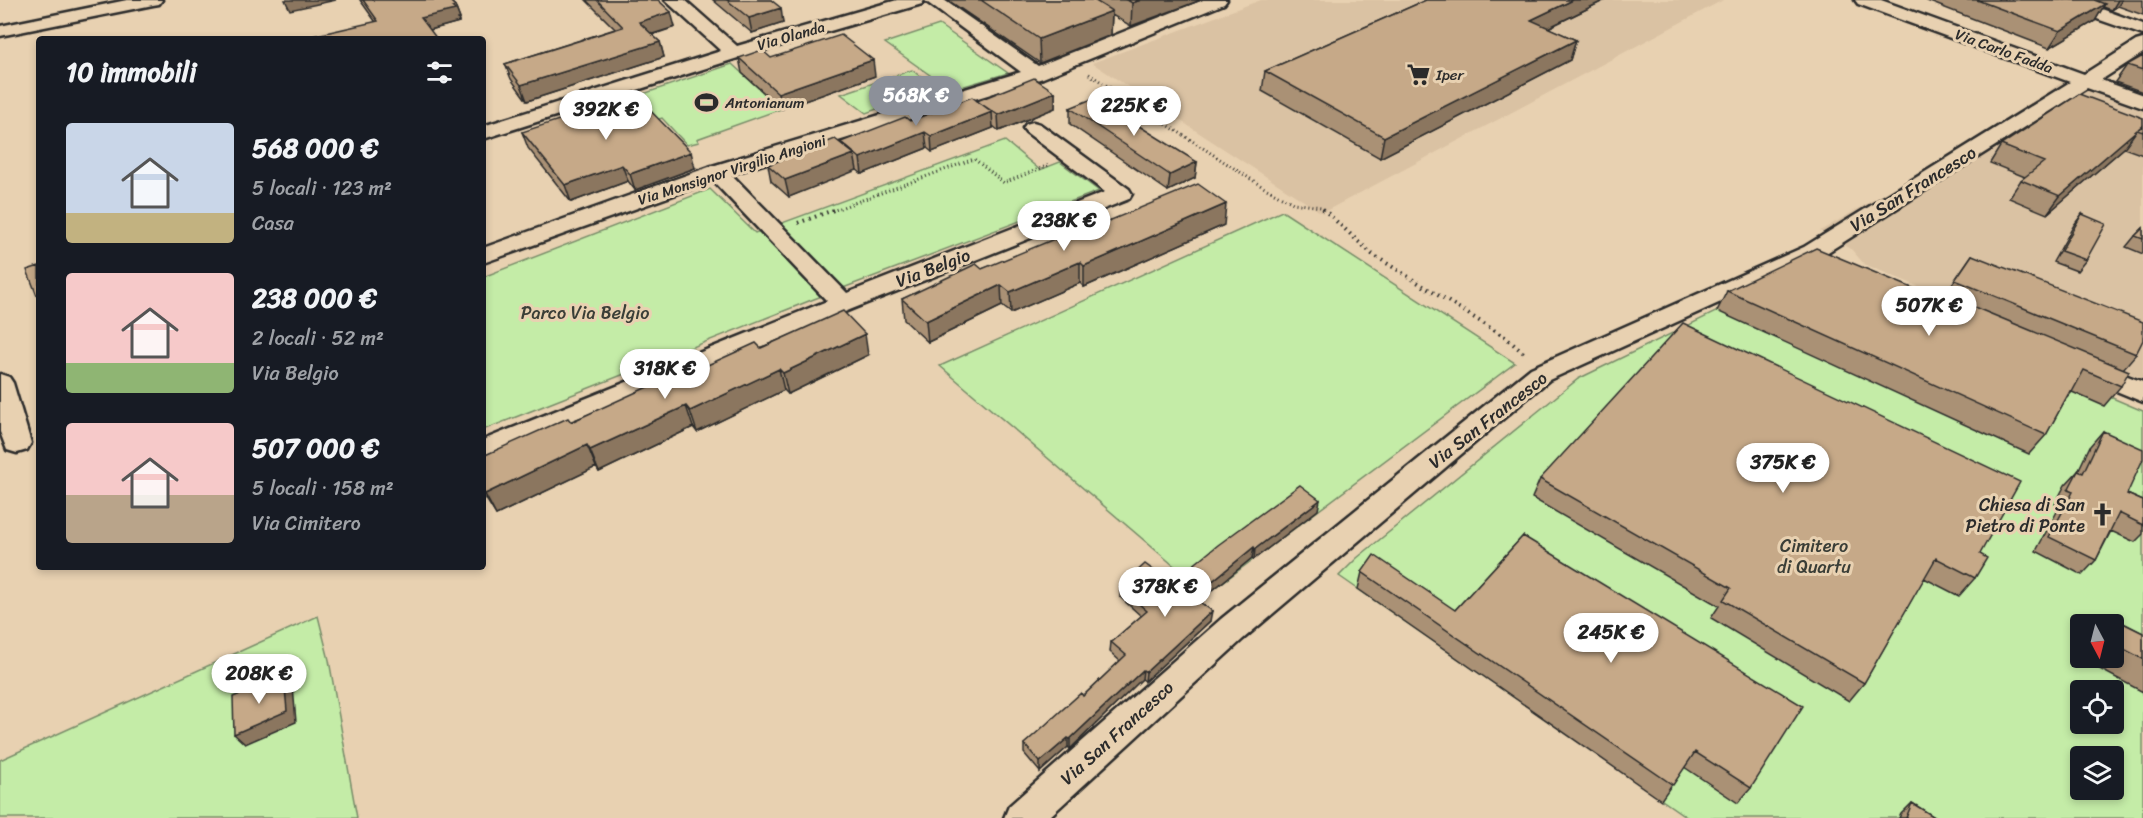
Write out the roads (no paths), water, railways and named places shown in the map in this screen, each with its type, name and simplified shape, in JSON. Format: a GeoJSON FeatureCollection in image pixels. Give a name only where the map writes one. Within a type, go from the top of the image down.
{"type":"FeatureCollection","features":[{"type":"Feature","properties":{"kind":"street"},"geometry":{"type":"LineString","coordinates":[[0,31],[153,0]]}},
{"type":"Feature","properties":{"kind":"street","name":"Via Olanda"},"geometry":{"type":"LineString","coordinates":[[674,0],[735,53]]}},
{"type":"Feature","properties":{"kind":"street","name":"Via Olanda"},"geometry":{"type":"LineString","coordinates":[[486,132],[735,53],[916,0]]}},
{"type":"Feature","properties":{"kind":"street"},"geometry":{"type":"LineString","coordinates":[[933,0],[1036,74]]}},
{"type":"Feature","properties":{"kind":"street","name":"Via Monsignor Virgilio Angioni"},"geometry":{"type":"LineString","coordinates":[[486,255],[717,172],[1036,74],[1132,37],[1218,0]]}},
{"type":"Feature","properties":{"kind":"street","name":"Via Carlo Fadda"},"geometry":{"type":"LineString","coordinates":[[1864,0],[2143,102]]}},
{"type":"Feature","properties":{"kind":"street"},"geometry":{"type":"LineString","coordinates":[[2060,0],[2143,30]]}},
{"type":"Feature","properties":{"kind":"street"},"geometry":{"type":"LineString","coordinates":[[1113,26],[1132,37]]}},
{"type":"Feature","properties":{"kind":"street","name":"Via San Francesco"},"geometry":{"type":"LineString","coordinates":[[1022,818],[1232,629],[1540,374],[1812,252],[2143,45]]}},
{"type":"Feature","properties":{"kind":"street","name":"Via Belgio"},"geometry":{"type":"LineString","coordinates":[[486,451],[843,303],[1122,194],[1033,128]]}},
{"type":"Feature","properties":{"kind":"street"},"geometry":{"type":"LineString","coordinates":[[717,172],[843,303]]}},
{"type":"Feature","properties":{"kind":"street"},"geometry":{"type":"LineString","coordinates":[[1812,252],[1842,265]]}},
{"type":"Feature","properties":{"kind":"street"},"geometry":{"type":"LineString","coordinates":[[2068,361],[2143,393]]}},
{"type":"Feature","properties":{"kind":"street"},"geometry":{"type":"LineString","coordinates":[[0,383],[19,442]]}},
{"type":"Feature","properties":{"kind":"place","name":"Iper"},"geometry":{"type":"Point","coordinates":[1418,75]}},
{"type":"Feature","properties":{"kind":"place","name":"Antonianum"},"geometry":{"type":"Point","coordinates":[707,103]}},
{"type":"Feature","properties":{"kind":"place","name":"Chiesa di San Pietro di Ponte"},"geometry":{"type":"Point","coordinates":[2103,515]}},
{"type":"Feature","properties":{"kind":"park label","name":"Parco Via Belgio"},"geometry":{"type":"Point","coordinates":[585,313]}},
{"type":"Feature","properties":{"kind":"park label","name":"Cimitero di Quartu"},"geometry":{"type":"Point","coordinates":[1814,556]}}]}
